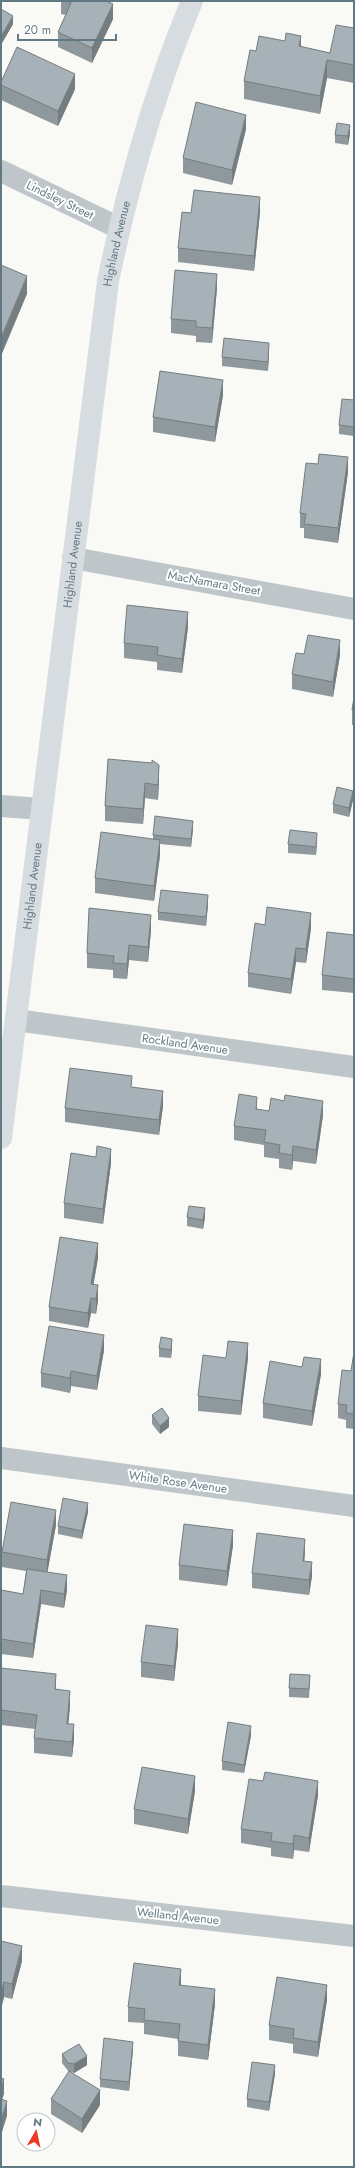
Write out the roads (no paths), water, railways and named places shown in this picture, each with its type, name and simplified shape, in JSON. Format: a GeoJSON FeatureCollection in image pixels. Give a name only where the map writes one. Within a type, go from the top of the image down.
{"type":"FeatureCollection","features":[{"type":"Feature","properties":{"kind":"main road","name":"Highland Avenue"},"geometry":{"type":"LineString","coordinates":[[1,1138],[108,280],[119,228],[154,100],[192,1]]}},
{"type":"Feature","properties":{"kind":"street","name":"Lindsley Street"},"geometry":{"type":"LineString","coordinates":[[1,171],[119,228]]}},
{"type":"Feature","properties":{"kind":"street","name":"MacNamara Street"},"geometry":{"type":"LineString","coordinates":[[73,558],[354,609]]}},
{"type":"Feature","properties":{"kind":"street"},"geometry":{"type":"LineString","coordinates":[[1,806],[42,809]]}},
{"type":"Feature","properties":{"kind":"street","name":"Rockland Avenue"},"geometry":{"type":"LineString","coordinates":[[16,1020],[354,1067]]}},
{"type":"Feature","properties":{"kind":"street","name":"White Rose Avenue"},"geometry":{"type":"LineString","coordinates":[[1,1458],[354,1506]]}},
{"type":"Feature","properties":{"kind":"street","name":"Welland Avenue"},"geometry":{"type":"LineString","coordinates":[[1,1896],[354,1936]]}}]}
